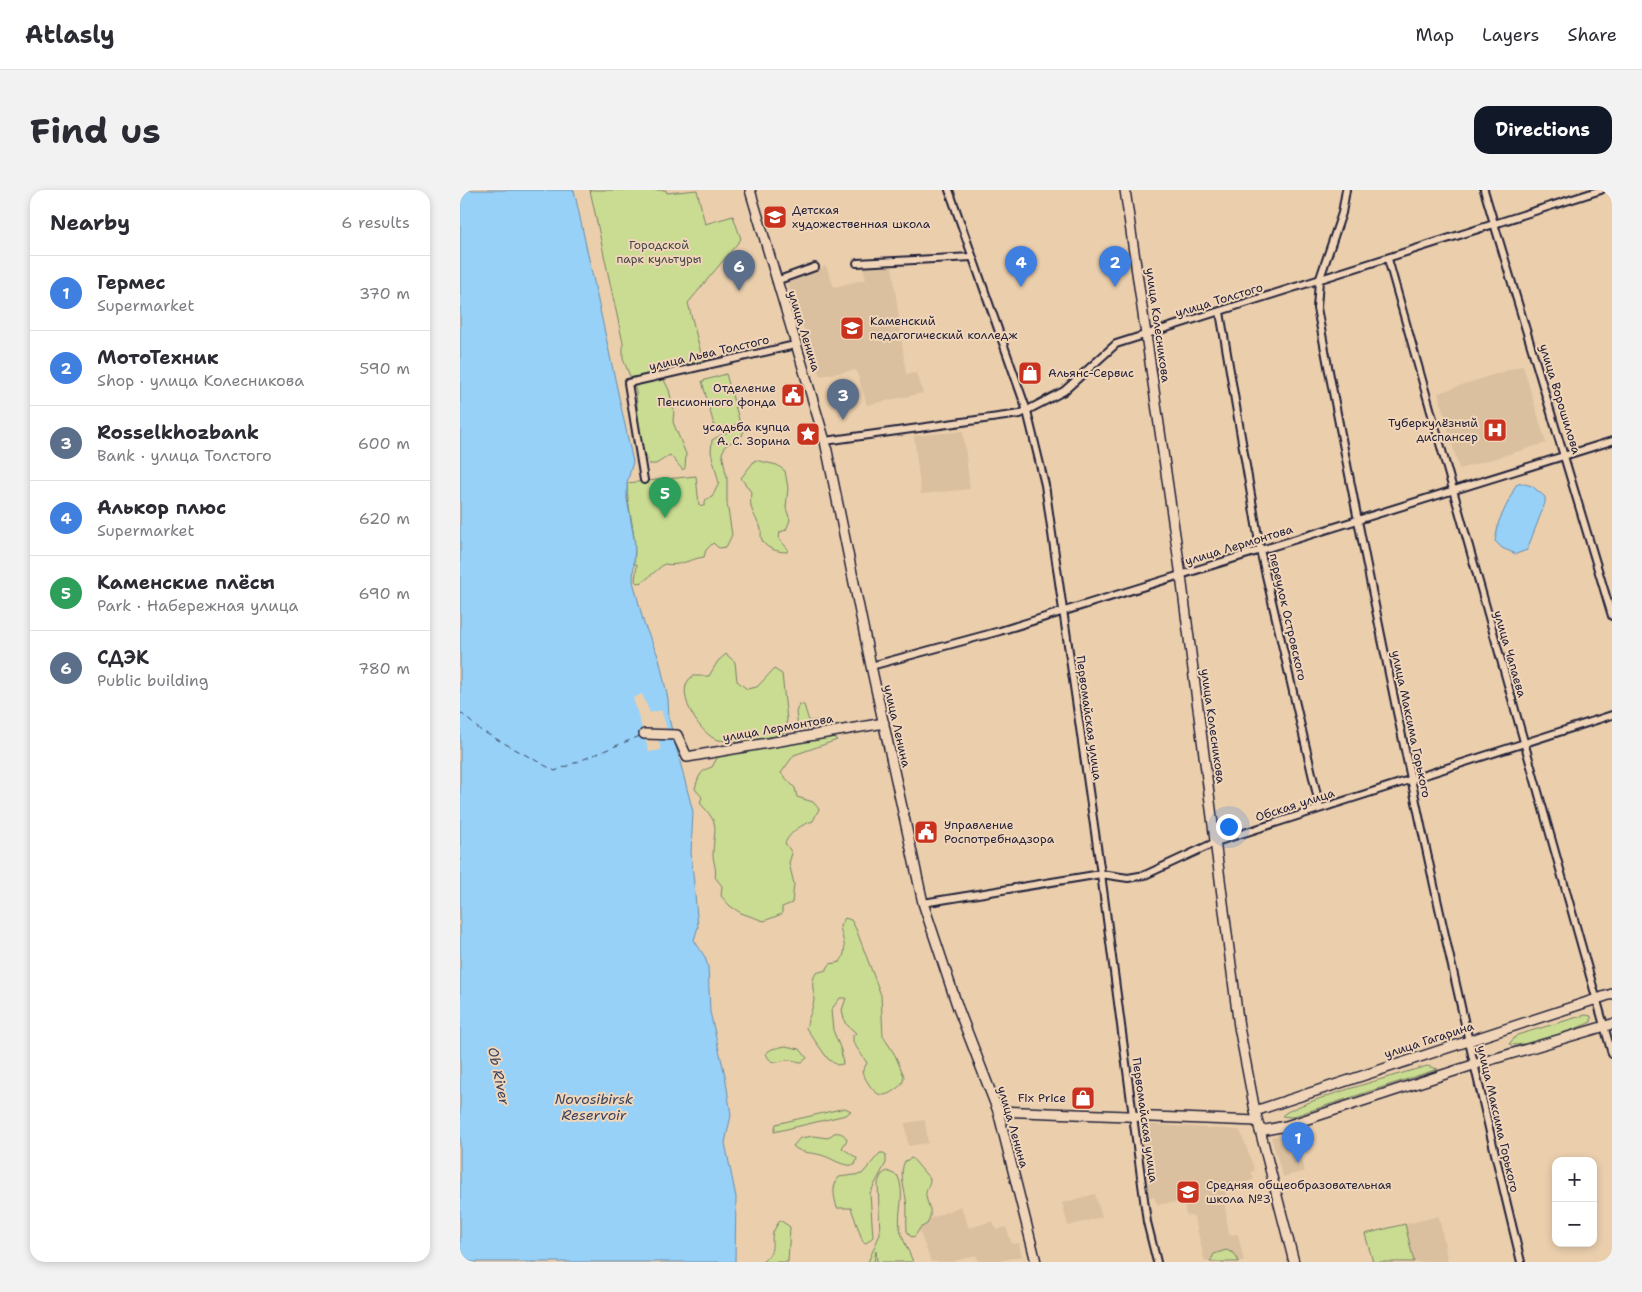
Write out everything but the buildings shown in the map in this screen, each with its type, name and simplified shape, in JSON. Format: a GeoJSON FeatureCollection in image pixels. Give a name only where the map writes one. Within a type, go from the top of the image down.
{"type":"FeatureCollection","features":[{"type":"Feature","properties":{"kind":"street","name":"улица Ленина"},"geometry":{"type":"LineString","coordinates":[[750,190],[825,441],[870,666],[923,903],[958,1008],[998,1111],[1036,1262]]}},
{"type":"Feature","properties":{"kind":"street","name":"Первомайская улица"},"geometry":{"type":"LineString","coordinates":[[949,190],[1027,411],[1044,485],[1101,874],[1147,1222],[1157,1262]]}},
{"type":"Feature","properties":{"kind":"street","name":"улица Колесникова"},"geometry":{"type":"LineString","coordinates":[[1125,190],[1148,335],[1181,576],[1239,1027],[1255,1111],[1294,1262]]}},
{"type":"Feature","properties":{"kind":"street","name":"улица Максима Горького"},"geometry":{"type":"LineString","coordinates":[[1346,190],[1342,213],[1319,281],[1317,308],[1357,521],[1473,1065],[1521,1262]]}},
{"type":"Feature","properties":{"kind":"street","name":"улица Ворошилова"},"geometry":{"type":"LineString","coordinates":[[1484,190],[1612,616]]}},
{"type":"Feature","properties":{"kind":"street","name":"улица Толстого"},"geometry":{"type":"LineString","coordinates":[[825,441],[1020,414],[1064,391],[1116,344],[1388,260],[1601,190]]}},
{"type":"Feature","properties":{"kind":"street"},"geometry":{"type":"LineString","coordinates":[[857,263],[972,257]]}},
{"type":"Feature","properties":{"kind":"street","name":"улица Чапаева"},"geometry":{"type":"LineString","coordinates":[[1388,260],[1596,999],[1608,1025],[1612,1054]]}},
{"type":"Feature","properties":{"kind":"street"},"geometry":{"type":"LineString","coordinates":[[776,281],[815,267]]}},
{"type":"Feature","properties":{"kind":"street","name":"переулок Островского"},"geometry":{"type":"LineString","coordinates":[[1220,312],[1261,552],[1320,808]]}},
{"type":"Feature","properties":{"kind":"street","name":"улица Льва Толстого"},"geometry":{"type":"LineString","coordinates":[[644,480],[628,383],[795,345]]}},
{"type":"Feature","properties":{"kind":"street","name":"улица Лермонтова"},"geometry":{"type":"LineString","coordinates":[[870,666],[1000,631],[1261,552],[1612,441]]}},
{"type":"Feature","properties":{"kind":"street","name":"Обская улица"},"geometry":{"type":"LineString","coordinates":[[923,903],[1101,874],[1128,878],[1145,875],[1216,842],[1612,715]]}},
{"type":"Feature","properties":{"kind":"street","name":"улица Лермонтова"},"geometry":{"type":"LineString","coordinates":[[644,734],[677,735],[687,757],[884,723]]}},
{"type":"Feature","properties":{"kind":"street","name":"улица Гагарина"},"geometry":{"type":"LineString","coordinates":[[1255,1111],[1612,994]]}},
{"type":"Feature","properties":{"kind":"street"},"geometry":{"type":"LineString","coordinates":[[1260,1131],[1286,1126],[1473,1065],[1608,1025]]}},
{"type":"Feature","properties":{"kind":"street"},"geometry":{"type":"LineString","coordinates":[[998,1111],[1258,1121]]}},
{"type":"Feature","properties":{"kind":"shaded area","name":"Каменский педагогический колледж"},"geometry":{"type":"Polygon","coordinates":[[[892,265],[906,374],[917,373],[923,393],[867,405],[856,370],[820,376],[787,282],[826,266],[834,287],[866,279],[863,267],[892,265]]]}},
{"type":"Feature","properties":{"kind":"shaded area","name":"Туберкулёзный диспансер"},"geometry":{"type":"Polygon","coordinates":[[[1523,365],[1546,443],[1459,469],[1438,393],[1523,365]]]}},
{"type":"Feature","properties":{"kind":"shaded area"},"geometry":{"type":"Polygon","coordinates":[[[963,431],[970,489],[921,494],[914,436],[963,431]]]}},
{"type":"Feature","properties":{"kind":"shaded area"},"geometry":{"type":"Polygon","coordinates":[[[925,1120],[928,1143],[908,1146],[905,1123],[925,1120]]]}},
{"type":"Feature","properties":{"kind":"shaded area","name":"Средняя общеобразовательная школа №3"},"geometry":{"type":"Polygon","coordinates":[[[1140,1124],[1240,1130],[1255,1171],[1251,1172],[1254,1179],[1229,1188],[1224,1199],[1229,1235],[1238,1234],[1244,1262],[1205,1262],[1194,1217],[1186,1215],[1184,1202],[1157,1204],[1154,1197],[1149,1197],[1140,1124]]]}},
{"type":"Feature","properties":{"kind":"shaded area"},"geometry":{"type":"Polygon","coordinates":[[[1283,1134],[1289,1155],[1300,1152],[1305,1171],[1283,1177],[1271,1137],[1283,1134]]]}},
{"type":"Feature","properties":{"kind":"shaded area"},"geometry":{"type":"Polygon","coordinates":[[[1095,1194],[1102,1217],[1068,1226],[1062,1203],[1095,1194]]]}},
{"type":"Feature","properties":{"kind":"shaded area"},"geometry":{"type":"Polygon","coordinates":[[[961,1206],[969,1228],[993,1221],[996,1230],[1006,1227],[1012,1244],[1019,1243],[1022,1256],[995,1262],[978,1262],[976,1255],[952,1262],[931,1262],[917,1224],[961,1206]]]}},
{"type":"Feature","properties":{"kind":"shaded area"},"geometry":{"type":"Polygon","coordinates":[[[1439,1216],[1448,1262],[1373,1262],[1365,1234],[1439,1216]]]}},
{"type":"Feature","properties":{"kind":"green space","name":"Городской парк культуры"},"geometry":{"type":"Polygon","coordinates":[[[590,190],[666,190],[667,193],[697,190],[705,224],[733,216],[741,239],[688,303],[703,361],[673,366],[663,378],[669,390],[674,411],[673,422],[686,454],[685,468],[683,470],[670,455],[656,464],[649,464],[640,444],[636,391],[623,359],[623,343],[590,190]]]}},
{"type":"Feature","properties":{"kind":"green space"},"geometry":{"type":"Polygon","coordinates":[[[726,374],[740,423],[718,431],[715,429],[702,381],[726,374]]]}},
{"type":"Feature","properties":{"kind":"green space"},"geometry":{"type":"Polygon","coordinates":[[[743,427],[742,436],[726,445],[722,453],[727,479],[727,503],[732,535],[726,547],[719,548],[713,543],[706,550],[704,557],[680,564],[664,564],[643,582],[637,583],[635,581],[637,564],[634,564],[634,534],[627,483],[696,476],[699,505],[704,506],[706,499],[712,497],[719,483],[711,452],[712,440],[743,427]]]}},
{"type":"Feature","properties":{"kind":"green space"},"geometry":{"type":"Polygon","coordinates":[[[755,460],[777,465],[785,471],[788,488],[786,508],[790,520],[786,530],[780,532],[779,539],[788,549],[787,552],[772,549],[762,541],[761,528],[751,506],[751,492],[741,478],[755,460]]]}},
{"type":"Feature","properties":{"kind":"green space"},"geometry":{"type":"Polygon","coordinates":[[[726,654],[735,662],[737,681],[747,689],[757,687],[774,669],[782,674],[787,720],[784,733],[750,740],[730,741],[715,739],[701,728],[686,700],[685,690],[687,682],[693,676],[709,676],[718,661],[726,654]]]}},
{"type":"Feature","properties":{"kind":"green space"},"geometry":{"type":"Polygon","coordinates":[[[799,704],[804,705],[809,721],[823,720],[831,724],[824,728],[798,729],[796,712],[799,704]]]}},
{"type":"Feature","properties":{"kind":"green space"},"geometry":{"type":"Polygon","coordinates":[[[832,736],[837,740],[794,755],[781,773],[795,788],[797,797],[813,802],[819,809],[813,821],[797,829],[785,843],[792,853],[789,863],[794,884],[792,903],[782,907],[782,914],[764,921],[741,913],[730,906],[721,896],[722,886],[715,877],[716,871],[713,854],[715,826],[711,817],[700,803],[702,797],[695,789],[702,772],[712,767],[717,758],[723,754],[741,753],[768,744],[783,745],[832,736]]]}},
{"type":"Feature","properties":{"kind":"green space"},"geometry":{"type":"Polygon","coordinates":[[[845,918],[851,920],[856,929],[881,995],[883,1036],[895,1055],[904,1076],[901,1085],[887,1094],[882,1095],[874,1091],[862,1072],[867,1063],[853,1042],[853,1035],[856,1033],[845,1023],[842,1010],[846,998],[840,998],[831,1010],[833,1030],[841,1050],[843,1064],[837,1065],[828,1059],[806,1028],[814,1000],[813,983],[816,973],[826,970],[830,964],[840,962],[843,957],[844,944],[840,926],[845,918]]]}},
{"type":"Feature","properties":{"kind":"green space"},"geometry":{"type":"Polygon","coordinates":[[[1585,1015],[1591,1016],[1591,1022],[1526,1044],[1509,1044],[1517,1035],[1585,1015]]]}},
{"type":"Feature","properties":{"kind":"green space"},"geometry":{"type":"Polygon","coordinates":[[[785,1046],[800,1049],[807,1058],[802,1062],[789,1060],[773,1062],[768,1058],[766,1053],[772,1049],[785,1046]]]}},
{"type":"Feature","properties":{"kind":"green space"},"geometry":{"type":"Polygon","coordinates":[[[1427,1066],[1438,1069],[1291,1117],[1282,1116],[1290,1110],[1326,1096],[1427,1066]]]}},
{"type":"Feature","properties":{"kind":"green space"},"geometry":{"type":"Polygon","coordinates":[[[845,1108],[851,1111],[846,1115],[774,1132],[776,1124],[845,1108]]]}},
{"type":"Feature","properties":{"kind":"green space"},"geometry":{"type":"Polygon","coordinates":[[[834,1133],[845,1136],[847,1140],[842,1148],[857,1158],[855,1165],[841,1164],[825,1156],[799,1150],[793,1146],[800,1138],[814,1136],[828,1138],[834,1133]]]}},
{"type":"Feature","properties":{"kind":"green space"},"geometry":{"type":"Polygon","coordinates":[[[880,1153],[886,1155],[886,1163],[870,1193],[873,1237],[866,1243],[863,1242],[851,1208],[837,1208],[834,1188],[839,1177],[862,1174],[880,1153]]]}},
{"type":"Feature","properties":{"kind":"green space"},"geometry":{"type":"Polygon","coordinates":[[[912,1158],[930,1179],[926,1194],[930,1212],[927,1224],[920,1228],[915,1236],[911,1237],[907,1231],[907,1203],[902,1175],[905,1161],[912,1158]]]}},
{"type":"Feature","properties":{"kind":"green space"},"geometry":{"type":"Polygon","coordinates":[[[887,1171],[898,1176],[901,1190],[900,1228],[913,1262],[877,1262],[876,1251],[874,1262],[868,1262],[880,1234],[878,1183],[881,1175],[887,1171]]]}},
{"type":"Feature","properties":{"kind":"green space"},"geometry":{"type":"Polygon","coordinates":[[[780,1220],[790,1227],[788,1262],[762,1262],[770,1254],[773,1232],[780,1220]]]}},
{"type":"Feature","properties":{"kind":"green space"},"geometry":{"type":"Polygon","coordinates":[[[1405,1224],[1414,1262],[1373,1262],[1365,1234],[1405,1224]]]}},
{"type":"Feature","properties":{"kind":"green space"},"geometry":{"type":"Polygon","coordinates":[[[1226,1250],[1234,1253],[1239,1262],[1210,1262],[1214,1254],[1226,1250]]]}},
{"type":"Feature","properties":{"kind":"water","name":"Novosibirsk Reservoir"},"geometry":{"type":"Polygon","coordinates":[[[460,190],[574,190],[633,462],[627,483],[627,499],[635,544],[633,581],[644,624],[659,658],[668,699],[669,719],[693,812],[691,852],[698,927],[694,940],[705,957],[708,967],[710,1012],[725,1075],[731,1115],[725,1143],[736,1197],[735,1262],[460,1262],[460,190]]]}},
{"type":"Feature","properties":{"kind":"water"},"geometry":{"type":"Polygon","coordinates":[[[1521,483],[1532,486],[1545,497],[1545,503],[1527,550],[1516,554],[1502,548],[1495,541],[1499,521],[1516,485],[1521,483]]]}},
{"type":"Feature","properties":{"kind":"pier"},"geometry":{"type":"Polygon","coordinates":[[[642,694],[650,713],[661,710],[668,732],[658,738],[661,750],[649,752],[633,698],[642,694]]]}},
{"type":"Feature","properties":{"kind":"ferry route"},"geometry":{"type":"LineString","coordinates":[[460,712],[480,730],[555,771],[640,736]]}},
{"type":"Feature","properties":{"kind":"place","name":"Детская художественная школа"},"geometry":{"type":"Point","coordinates":[775,217]}},
{"type":"Feature","properties":{"kind":"place","name":"Алькор плюс"},"geometry":{"type":"Point","coordinates":[1021,287]}},
{"type":"Feature","properties":{"kind":"place","name":"МотоТехник"},"geometry":{"type":"Point","coordinates":[1115,287]}},
{"type":"Feature","properties":{"kind":"place","name":"СДЭК"},"geometry":{"type":"Point","coordinates":[739,291]}},
{"type":"Feature","properties":{"kind":"place","name":"Каменский педагогический колледж"},"geometry":{"type":"Point","coordinates":[852,328]}},
{"type":"Feature","properties":{"kind":"place","name":"Альянс-Сервис"},"geometry":{"type":"Point","coordinates":[1030,373]}},
{"type":"Feature","properties":{"kind":"place","name":"Отделение Пенсионного фонда"},"geometry":{"type":"Point","coordinates":[793,395]}},
{"type":"Feature","properties":{"kind":"place","name":"Rosselkhozbank"},"geometry":{"type":"Point","coordinates":[843,420]}},
{"type":"Feature","properties":{"kind":"place","name":"Туберкулёзный диспансер"},"geometry":{"type":"Point","coordinates":[1495,430]}},
{"type":"Feature","properties":{"kind":"place","name":"усадьба купца А. С. Зорина"},"geometry":{"type":"Point","coordinates":[808,434]}},
{"type":"Feature","properties":{"kind":"place","name":"Каменские плёсы"},"geometry":{"type":"Point","coordinates":[665,518]}},
{"type":"Feature","properties":{"kind":"place","name":"Управление Роспотребнадзора"},"geometry":{"type":"Point","coordinates":[926,832]}},
{"type":"Feature","properties":{"kind":"place","name":"Fix Price"},"geometry":{"type":"Point","coordinates":[1083,1098]}},
{"type":"Feature","properties":{"kind":"place","name":"Гермес"},"geometry":{"type":"Point","coordinates":[1298,1163]}},
{"type":"Feature","properties":{"kind":"place","name":"Средняя общеобразовательная школа №3"},"geometry":{"type":"Point","coordinates":[1188,1192]}},
{"type":"Feature","properties":{"kind":"water label","name":"Ob River"},"geometry":{"type":"Point","coordinates":[499,1076]}}]}
